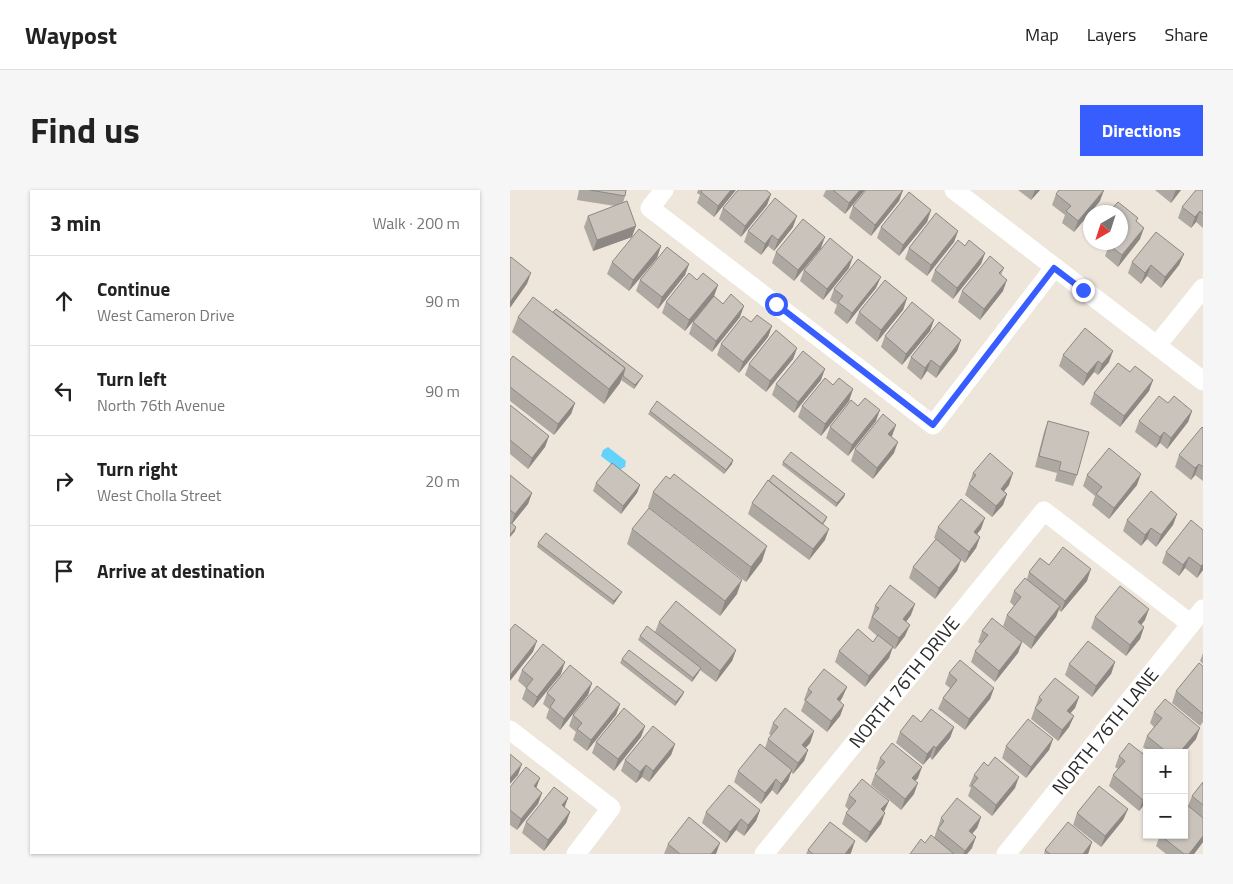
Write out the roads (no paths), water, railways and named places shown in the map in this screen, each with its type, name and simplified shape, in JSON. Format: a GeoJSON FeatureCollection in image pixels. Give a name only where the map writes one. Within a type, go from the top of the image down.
{"type":"FeatureCollection","features":[{"type":"Feature","properties":{"kind":"street"},"geometry":{"type":"LineString","coordinates":[[664,190],[650,208],[933,425],[1054,268]]}},
{"type":"Feature","properties":{"kind":"street"},"geometry":{"type":"LineString","coordinates":[[954,190],[1203,381]]}},
{"type":"Feature","properties":{"kind":"street"},"geometry":{"type":"LineString","coordinates":[[1157,345],[1203,288]]}},
{"type":"Feature","properties":{"kind":"street","name":"NORTH 76TH DRIVE"},"geometry":{"type":"LineString","coordinates":[[764,854],[1044,511],[1191,624]]}},
{"type":"Feature","properties":{"kind":"street","name":"NORTH 76TH LANE"},"geometry":{"type":"LineString","coordinates":[[1006,854],[1203,609]]}},
{"type":"Feature","properties":{"kind":"street"},"geometry":{"type":"LineString","coordinates":[[510,730],[612,808],[576,854]]}},
{"type":"Feature","properties":{"kind":"water"},"geometry":{"type":"Polygon","coordinates":[[[608,447],[626,461],[625,467],[619,470],[601,456],[603,450],[608,447]]]}}]}
